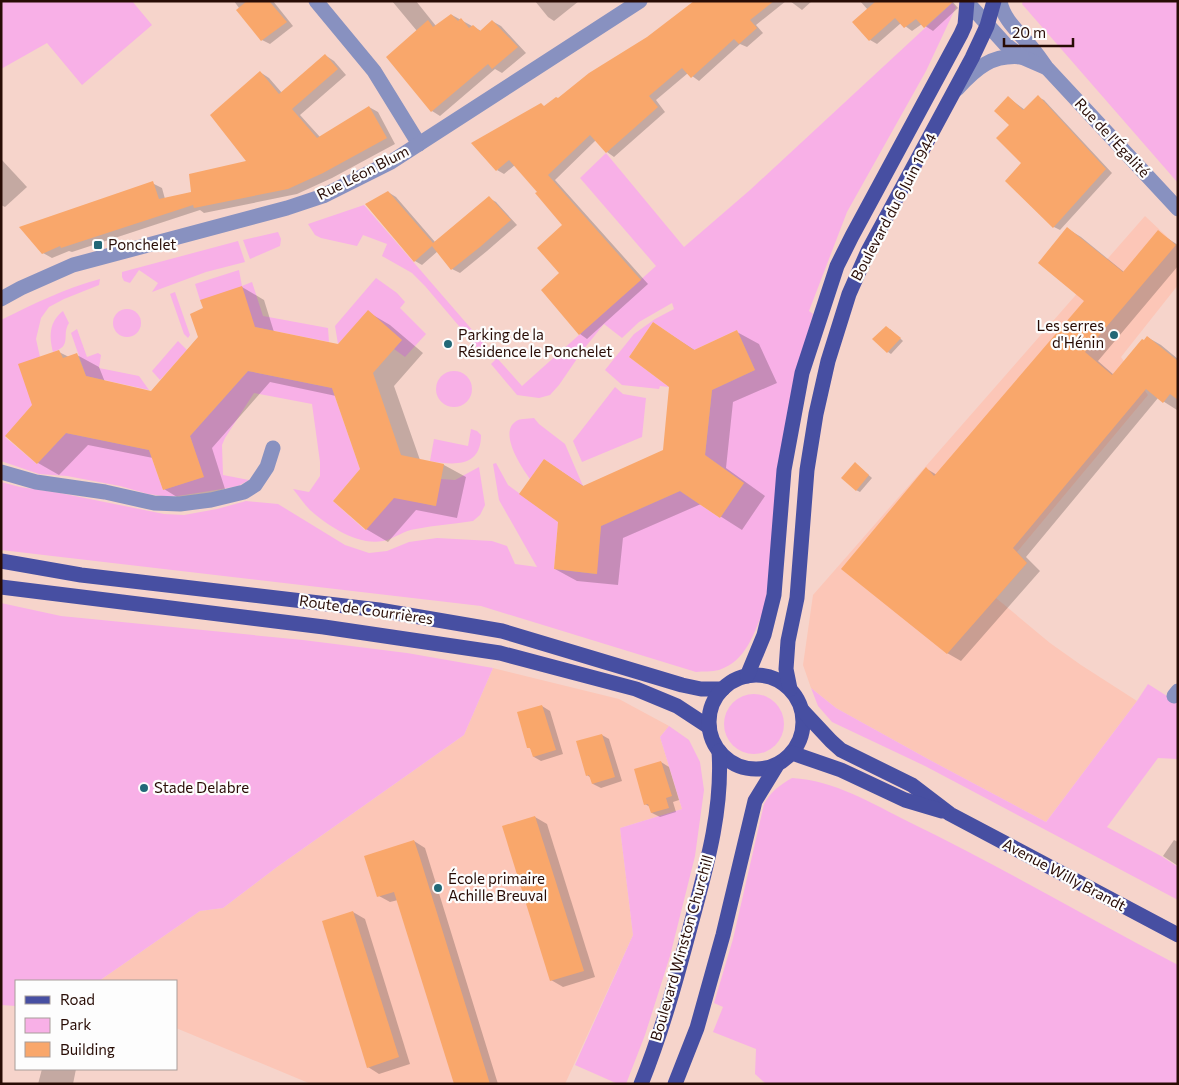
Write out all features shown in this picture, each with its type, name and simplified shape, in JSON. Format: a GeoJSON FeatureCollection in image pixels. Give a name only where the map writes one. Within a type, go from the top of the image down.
{"type":"FeatureCollection","features":[{"type":"Feature","properties":{"kind":"main road","name":"Boulevard du 6 Juin 1944"},"geometry":{"type":"LineString","coordinates":[[790,689],[786,669],[788,641],[797,598],[807,470],[816,414],[828,361],[848,294],[868,251],[955,92],[987,26],[994,1]]}},
{"type":"Feature","properties":{"kind":"main road","name":"Boulevard du 6 Juin 1944"},"geometry":{"type":"LineString","coordinates":[[747,676],[764,635],[774,595],[784,470],[802,373],[824,304],[837,266],[852,236],[961,34],[965,25],[967,2]]}},
{"type":"Feature","properties":{"kind":"main road","name":"Route de Courrières"},"geometry":{"type":"LineString","coordinates":[[1,561],[81,575],[379,610],[464,624],[502,631],[682,685],[701,689],[723,688]]}},
{"type":"Feature","properties":{"kind":"main road","name":"Route de Courrières"},"geometry":{"type":"LineString","coordinates":[[1,587],[324,627],[500,653],[636,689],[677,706],[709,727]]}},
{"type":"Feature","properties":{"kind":"main road"},"geometry":{"type":"LineString","coordinates":[[747,676],[769,677],[790,689],[802,710],[804,722],[802,734],[792,753],[776,765],[755,770],[735,765],[719,751],[712,740],[709,727],[714,701],[723,688],[747,676]]}},
{"type":"Feature","properties":{"kind":"main road","name":"Avenue Willy Brandt"},"geometry":{"type":"LineString","coordinates":[[802,710],[831,742],[841,750],[912,785],[950,814],[1178,935]]}},
{"type":"Feature","properties":{"kind":"main road","name":"Boulevard Winston Churchill"},"geometry":{"type":"LineString","coordinates":[[641,1084],[679,969],[708,862],[719,793],[719,751]]}},
{"type":"Feature","properties":{"kind":"main road","name":"Avenue Willy Brandt"},"geometry":{"type":"LineString","coordinates":[[792,753],[841,770],[906,800],[950,814]]}},
{"type":"Feature","properties":{"kind":"main road"},"geometry":{"type":"LineString","coordinates":[[676,1084],[697,1028],[724,935],[755,802],[776,765]]}},
{"type":"Feature","properties":{"kind":"street"},"geometry":{"type":"LineString","coordinates":[[316,1],[374,71],[419,144]]}},
{"type":"Feature","properties":{"kind":"street","name":"Rue de l'Égalité"},"geometry":{"type":"LineString","coordinates":[[1000,1],[1006,17],[1033,48],[1046,68],[1178,209]]}},
{"type":"Feature","properties":{"kind":"street","name":"Rue de l'Égalité"},"geometry":{"type":"LineString","coordinates":[[967,2],[1005,44],[1022,57],[1046,68]]}},
{"type":"Feature","properties":{"kind":"street","name":"Rue Léon Blum"},"geometry":{"type":"LineString","coordinates":[[1,300],[21,288],[74,266],[323,196],[391,162],[634,3]]}},
{"type":"Feature","properties":{"kind":"street","name":"Rue de l'Égalité"},"geometry":{"type":"LineString","coordinates":[[955,92],[968,78],[991,60],[1005,56],[1022,57]]}},
{"type":"Feature","properties":{"kind":"street"},"geometry":{"type":"LineString","coordinates":[[1,472],[36,482],[105,492],[154,503],[180,504],[211,500],[244,492],[254,485],[267,467],[273,448]]}},
{"type":"Feature","properties":{"kind":"shaded area"},"geometry":{"type":"Polygon","coordinates":[[[1145,216],[1178,247],[1178,285],[1121,357],[1148,395],[1017,552],[1027,563],[996,598],[1050,643],[1137,701],[1046,822],[836,708],[811,688],[803,665],[813,595],[1145,216]]]}},
{"type":"Feature","properties":{"kind":"shaded area","name":"École primaire Achille Breuval"},"geometry":{"type":"Polygon","coordinates":[[[493,668],[619,699],[669,726],[660,737],[682,809],[620,828],[633,935],[565,1084],[311,1084],[178,1029],[178,980],[100,980],[200,911],[223,908],[277,867],[464,735],[493,668]]]}},
{"type":"Feature","properties":{"kind":"green space"},"geometry":{"type":"Polygon","coordinates":[[[1,1],[132,1],[152,25],[82,85],[47,43],[1,69],[1,1]]]}},
{"type":"Feature","properties":{"kind":"green space"},"geometry":{"type":"Polygon","coordinates":[[[1023,1],[1178,1],[1178,183],[1022,4],[1023,1]]]}},
{"type":"Feature","properties":{"kind":"green space"},"geometry":{"type":"Polygon","coordinates":[[[952,3],[956,7],[926,71],[847,212],[809,311],[813,314],[799,364],[765,606],[749,644],[737,660],[729,666],[716,671],[696,672],[481,606],[1,550],[1,482],[164,514],[184,515],[246,501],[278,504],[345,545],[369,553],[387,551],[409,542],[437,538],[492,541],[507,546],[515,564],[537,567],[499,500],[493,464],[496,463],[508,485],[558,522],[554,569],[596,574],[601,526],[680,491],[720,518],[744,483],[705,455],[712,390],[755,370],[737,330],[694,350],[653,322],[629,357],[669,387],[660,386],[659,389],[622,385],[605,370],[634,334],[655,319],[674,309],[672,303],[639,322],[622,338],[604,324],[550,395],[539,398],[517,395],[491,364],[497,358],[522,386],[656,266],[580,178],[606,153],[684,247],[750,190],[952,3]]]}},
{"type":"Feature","properties":{"kind":"green space"},"geometry":{"type":"Polygon","coordinates":[[[364,205],[487,347],[481,352],[412,273],[382,256],[387,244],[363,235],[357,246],[321,238],[315,235],[308,224],[364,205]]]}},
{"type":"Feature","properties":{"kind":"green space"},"geometry":{"type":"Polygon","coordinates":[[[278,232],[281,239],[280,246],[250,259],[243,240],[278,232]]]}},
{"type":"Feature","properties":{"kind":"green space"},"geometry":{"type":"Polygon","coordinates":[[[238,241],[245,262],[206,272],[152,292],[158,283],[139,270],[130,283],[124,281],[122,277],[122,272],[238,241]]]}},
{"type":"Feature","properties":{"kind":"green space"},"geometry":{"type":"Polygon","coordinates":[[[239,270],[242,286],[252,282],[263,316],[328,328],[329,342],[255,327],[200,300],[195,284],[239,270]]]}},
{"type":"Feature","properties":{"kind":"green space"},"geometry":{"type":"Polygon","coordinates":[[[376,278],[397,293],[405,302],[400,308],[426,334],[405,357],[394,349],[402,340],[368,311],[338,344],[335,326],[376,278]]]}},
{"type":"Feature","properties":{"kind":"green space"},"geometry":{"type":"Polygon","coordinates":[[[100,279],[99,285],[49,307],[41,318],[36,339],[40,357],[32,405],[5,437],[37,464],[66,433],[149,450],[163,490],[203,477],[190,436],[248,371],[332,388],[360,469],[333,501],[365,530],[387,495],[435,506],[441,479],[455,480],[479,467],[485,505],[480,515],[473,521],[430,526],[412,530],[383,541],[373,542],[354,538],[334,528],[310,510],[293,489],[309,492],[320,476],[320,462],[312,404],[254,393],[222,445],[223,475],[249,480],[238,486],[178,496],[163,496],[67,476],[39,474],[1,461],[1,320],[62,292],[100,279]]]}},
{"type":"Feature","properties":{"kind":"green space"},"geometry":{"type":"Polygon","coordinates":[[[175,292],[190,335],[188,338],[184,334],[170,294],[175,292]]]}},
{"type":"Feature","properties":{"kind":"green space"},"geometry":{"type":"Polygon","coordinates":[[[127,309],[137,313],[141,323],[137,333],[127,337],[117,333],[113,323],[117,313],[127,309]]]}},
{"type":"Feature","properties":{"kind":"green space"},"geometry":{"type":"Polygon","coordinates":[[[63,311],[69,323],[65,343],[59,350],[53,352],[51,330],[58,315],[63,311]]]}},
{"type":"Feature","properties":{"kind":"green space"},"geometry":{"type":"Polygon","coordinates":[[[77,329],[87,357],[98,353],[101,355],[99,368],[139,376],[149,390],[86,376],[71,333],[77,329]]]}},
{"type":"Feature","properties":{"kind":"green space"},"geometry":{"type":"Polygon","coordinates":[[[178,341],[187,350],[160,380],[152,371],[178,341]]]}},
{"type":"Feature","properties":{"kind":"green space"},"geometry":{"type":"Polygon","coordinates":[[[454,371],[466,377],[472,389],[466,401],[454,407],[442,401],[436,389],[442,377],[454,371]]]}},
{"type":"Feature","properties":{"kind":"green space"},"geometry":{"type":"Polygon","coordinates":[[[615,387],[623,394],[646,398],[642,437],[582,462],[573,441],[615,387]]]}},
{"type":"Feature","properties":{"kind":"green space"},"geometry":{"type":"Polygon","coordinates":[[[534,418],[565,444],[583,486],[544,459],[530,479],[514,451],[509,434],[515,422],[521,419],[534,418]]]}},
{"type":"Feature","properties":{"kind":"green space"},"geometry":{"type":"Polygon","coordinates":[[[471,429],[481,435],[480,446],[471,459],[456,463],[430,461],[434,439],[468,446],[471,429]]]}},
{"type":"Feature","properties":{"kind":"green space","name":"Stade Delabre"},"geometry":{"type":"Polygon","coordinates":[[[1,603],[61,616],[303,640],[407,653],[493,668],[464,735],[277,867],[223,908],[200,911],[100,980],[15,980],[15,1006],[1,1005],[1,603]]]}},
{"type":"Feature","properties":{"kind":"green space"},"geometry":{"type":"Polygon","coordinates":[[[1148,684],[1178,703],[1178,759],[1158,758],[1107,827],[1178,867],[1178,900],[925,766],[832,722],[818,706],[811,688],[836,708],[1046,822],[1148,684]]]}},
{"type":"Feature","properties":{"kind":"green space"},"geometry":{"type":"Polygon","coordinates":[[[754,694],[771,699],[779,707],[784,724],[779,741],[771,749],[754,754],[737,749],[729,741],[724,724],[729,707],[737,699],[754,694]]]}},
{"type":"Feature","properties":{"kind":"green space"},"geometry":{"type":"Polygon","coordinates":[[[669,726],[689,740],[700,762],[704,790],[695,856],[670,956],[645,1035],[626,1084],[618,1084],[575,1065],[633,935],[620,828],[682,809],[660,737],[669,726]]]}},
{"type":"Feature","properties":{"kind":"green space"},"geometry":{"type":"Polygon","coordinates":[[[792,778],[823,783],[853,794],[977,856],[1178,965],[1178,1084],[766,1084],[755,1074],[756,1049],[713,1032],[723,1007],[714,1003],[733,939],[764,804],[776,789],[792,778]]]}},
{"type":"Feature","properties":{"kind":"building"},"geometry":{"type":"Polygon","coordinates":[[[247,1],[269,1],[287,22],[261,41],[236,10],[247,1]]]}},
{"type":"Feature","properties":{"kind":"building"},"geometry":{"type":"Polygon","coordinates":[[[694,1],[774,1],[750,20],[757,28],[739,44],[734,39],[691,78],[682,68],[649,96],[658,107],[606,153],[590,135],[548,175],[641,280],[579,335],[541,290],[559,273],[537,248],[562,225],[509,160],[496,171],[471,143],[541,103],[544,106],[556,97],[558,98],[589,73],[647,37],[694,1]]]}},
{"type":"Feature","properties":{"kind":"building"},"geometry":{"type":"Polygon","coordinates":[[[876,1],[954,1],[924,28],[916,19],[904,28],[895,18],[869,41],[852,22],[876,1]]]}},
{"type":"Feature","properties":{"kind":"building"},"geometry":{"type":"Polygon","coordinates":[[[451,14],[458,21],[461,18],[469,28],[473,25],[480,31],[492,20],[518,47],[492,69],[488,64],[431,112],[386,57],[428,20],[433,27],[451,14]]]}},
{"type":"Feature","properties":{"kind":"building"},"geometry":{"type":"Polygon","coordinates":[[[325,54],[338,69],[292,109],[317,138],[369,106],[387,138],[323,173],[288,189],[194,208],[193,205],[61,248],[60,246],[42,254],[19,227],[153,181],[159,199],[191,192],[189,174],[246,161],[210,115],[260,71],[279,94],[325,54]]]}},
{"type":"Feature","properties":{"kind":"building"},"geometry":{"type":"Polygon","coordinates":[[[1038,95],[1106,169],[1053,228],[1005,181],[1021,163],[996,138],[1009,125],[994,111],[1008,96],[1023,110],[1038,95]]]}},
{"type":"Feature","properties":{"kind":"building"},"geometry":{"type":"Polygon","coordinates":[[[388,191],[433,243],[489,196],[511,220],[451,270],[432,246],[414,262],[365,204],[388,191]]]}},
{"type":"Feature","properties":{"kind":"building"},"geometry":{"type":"Polygon","coordinates":[[[1067,227],[1123,272],[1158,230],[1176,245],[1085,352],[1112,375],[1142,339],[1144,340],[1147,336],[1178,361],[1178,400],[1170,394],[1163,403],[1146,389],[1013,548],[1027,563],[947,654],[841,569],[926,467],[934,476],[1084,301],[1038,263],[1067,227]]]}},
{"type":"Feature","properties":{"kind":"building"},"geometry":{"type":"Polygon","coordinates":[[[242,286],[255,327],[338,344],[368,310],[402,340],[373,373],[401,455],[444,464],[436,506],[394,498],[366,530],[333,501],[360,469],[332,388],[248,371],[190,436],[204,477],[163,490],[149,450],[66,433],[37,464],[5,436],[32,405],[18,364],[59,350],[63,358],[77,353],[86,376],[151,391],[198,337],[190,314],[203,308],[200,300],[242,286]]]}},
{"type":"Feature","properties":{"kind":"building"},"geometry":{"type":"Polygon","coordinates":[[[653,322],[694,350],[737,330],[755,370],[712,390],[705,455],[744,483],[720,518],[680,491],[601,526],[597,574],[554,569],[558,522],[519,494],[544,459],[583,486],[663,450],[669,387],[629,357],[653,322]]]}},
{"type":"Feature","properties":{"kind":"building"},"geometry":{"type":"Polygon","coordinates":[[[886,326],[901,338],[887,353],[872,339],[886,326]]]}},
{"type":"Feature","properties":{"kind":"building"},"geometry":{"type":"Polygon","coordinates":[[[855,462],[869,475],[856,491],[841,478],[855,462]]]}},
{"type":"Feature","properties":{"kind":"building"},"geometry":{"type":"Polygon","coordinates":[[[542,705],[556,750],[533,757],[530,748],[527,748],[517,712],[542,705]]]}},
{"type":"Feature","properties":{"kind":"building"},"geometry":{"type":"Polygon","coordinates":[[[602,734],[615,777],[592,784],[589,775],[586,776],[576,741],[602,734]]]}},
{"type":"Feature","properties":{"kind":"building"},"geometry":{"type":"Polygon","coordinates":[[[661,761],[672,796],[666,798],[669,808],[651,813],[648,804],[644,805],[634,769],[661,761]]]}},
{"type":"Feature","properties":{"kind":"building"},"geometry":{"type":"Polygon","coordinates":[[[535,816],[584,971],[550,981],[502,826],[535,816]]]}},
{"type":"Feature","properties":{"kind":"building"},"geometry":{"type":"Polygon","coordinates":[[[414,840],[490,1084],[454,1084],[394,892],[377,897],[364,856],[414,840]]]}},
{"type":"Feature","properties":{"kind":"building"},"geometry":{"type":"Polygon","coordinates":[[[353,911],[399,1057],[367,1068],[322,921],[353,911]]]}},
{"type":"Feature","properties":{"kind":"place","name":"Ponchelet"},"geometry":{"type":"Point","coordinates":[98,245]}},
{"type":"Feature","properties":{"kind":"place","name":"Les serres d'Hénin"},"geometry":{"type":"Point","coordinates":[1114,335]}},
{"type":"Feature","properties":{"kind":"place","name":"Parking de la Résidence le Ponchelet"},"geometry":{"type":"Point","coordinates":[448,344]}},
{"type":"Feature","properties":{"kind":"place","name":"Stade Delabre"},"geometry":{"type":"Point","coordinates":[144,788]}},
{"type":"Feature","properties":{"kind":"place","name":"École primaire Achille Breuval"},"geometry":{"type":"Point","coordinates":[438,888]}}]}
